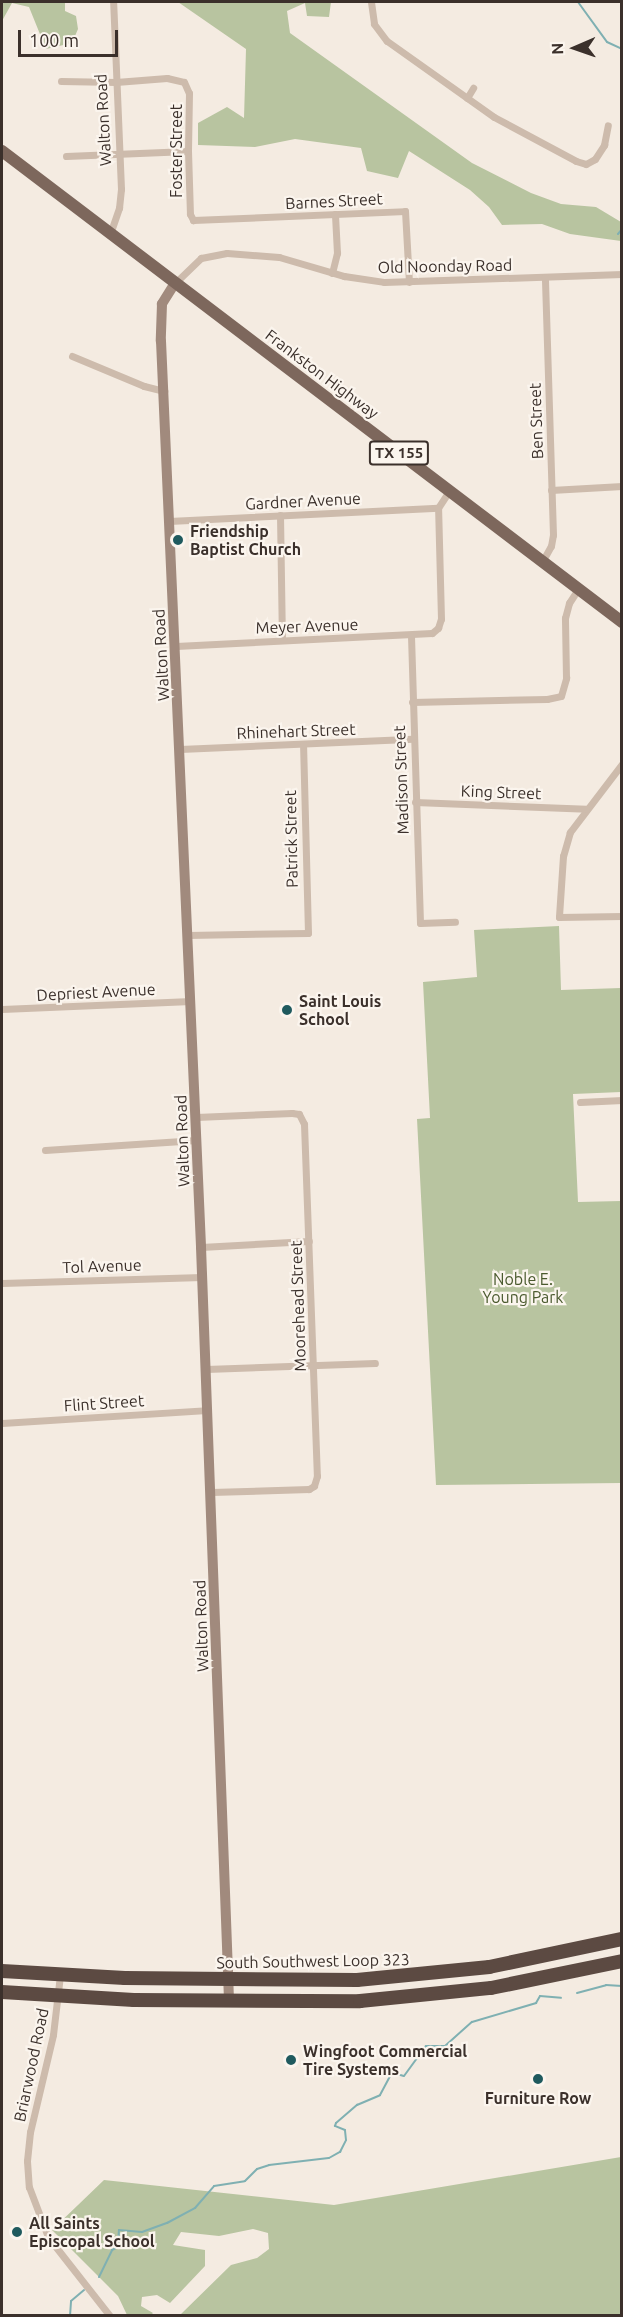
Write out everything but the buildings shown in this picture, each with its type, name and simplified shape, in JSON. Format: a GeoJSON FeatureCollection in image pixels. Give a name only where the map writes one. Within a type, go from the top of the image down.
{"type":"FeatureCollection","features":[{"type":"Feature","properties":{"kind":"highway","name":"South Southwest Loop 323"},"geometry":{"type":"LineString","coordinates":[[2,1971],[228,1980],[357,1980],[436,1974],[509,1964],[621,1939]]}},
{"type":"Feature","properties":{"kind":"highway"},"geometry":{"type":"LineString","coordinates":[[2,1992],[59,1997],[229,2001],[333,2002],[414,1998],[513,1984],[621,1961]]}},
{"type":"Feature","properties":{"kind":"main road","name":"Frankston Highway"},"geometry":{"type":"LineString","coordinates":[[2,152],[621,622]]}},
{"type":"Feature","properties":{"kind":"street","name":"Walton Road"},"geometry":{"type":"LineString","coordinates":[[110,234],[120,198],[113,2]]}},
{"type":"Feature","properties":{"kind":"street"},"geometry":{"type":"LineString","coordinates":[[371,2],[373,21],[381,35],[494,117],[581,164],[591,162],[597,156],[604,145],[608,125]]}},
{"type":"Feature","properties":{"kind":"street","name":"Foster Street"},"geometry":{"type":"LineString","coordinates":[[116,82],[168,78],[184,82],[189,93],[188,151],[190,214],[193,220]]}},
{"type":"Feature","properties":{"kind":"street"},"geometry":{"type":"LineString","coordinates":[[61,81],[116,82]]}},
{"type":"Feature","properties":{"kind":"street"},"geometry":{"type":"LineString","coordinates":[[467,98],[474,88]]}},
{"type":"Feature","properties":{"kind":"street"},"geometry":{"type":"LineString","coordinates":[[66,156],[188,151]]}},
{"type":"Feature","properties":{"kind":"street","name":"Barnes Street"},"geometry":{"type":"LineString","coordinates":[[193,220],[405,211],[409,282]]}},
{"type":"Feature","properties":{"kind":"street"},"geometry":{"type":"LineString","coordinates":[[332,273],[336,253],[335,214]]}},
{"type":"Feature","properties":{"kind":"street","name":"Old Noonday Road"},"geometry":{"type":"LineString","coordinates":[[176,283],[196,261],[220,253],[279,257],[332,273],[374,282],[621,274]]}},
{"type":"Feature","properties":{"kind":"street","name":"Ben Street"},"geometry":{"type":"LineString","coordinates":[[542,562],[552,541],[545,277]]}},
{"type":"Feature","properties":{"kind":"street","name":"Walton Road"},"geometry":{"type":"LineString","coordinates":[[176,283],[161,307],[197,1140],[229,2001]]}},
{"type":"Feature","properties":{"kind":"street"},"geometry":{"type":"LineString","coordinates":[[72,356],[144,386],[164,391]]}},
{"type":"Feature","properties":{"kind":"street"},"geometry":{"type":"LineString","coordinates":[[551,490],[621,486]]}},
{"type":"Feature","properties":{"kind":"street"},"geometry":{"type":"LineString","coordinates":[[438,508],[449,491]]}},
{"type":"Feature","properties":{"kind":"street","name":"Gardner Avenue"},"geometry":{"type":"LineString","coordinates":[[169,521],[438,508]]}},
{"type":"Feature","properties":{"kind":"street","name":"Meyer Avenue"},"geometry":{"type":"LineString","coordinates":[[176,646],[425,635],[438,628],[441,619],[438,508]]}},
{"type":"Feature","properties":{"kind":"street"},"geometry":{"type":"LineString","coordinates":[[280,515],[282,640]]}},
{"type":"Feature","properties":{"kind":"street"},"geometry":{"type":"LineString","coordinates":[[412,702],[547,699],[561,696],[565,690],[566,678],[566,618],[569,603],[578,589]]}},
{"type":"Feature","properties":{"kind":"street","name":"Madison Street"},"geometry":{"type":"LineString","coordinates":[[411,636],[420,922],[455,922]]}},
{"type":"Feature","properties":{"kind":"street","name":"Rhinehart Street"},"geometry":{"type":"LineString","coordinates":[[180,749],[413,739]]}},
{"type":"Feature","properties":{"kind":"street","name":"Patrick Street"},"geometry":{"type":"LineString","coordinates":[[188,935],[308,933],[303,744]]}},
{"type":"Feature","properties":{"kind":"street"},"geometry":{"type":"LineString","coordinates":[[620,768],[586,809],[566,842],[559,917],[621,916]]}},
{"type":"Feature","properties":{"kind":"street","name":"King Street"},"geometry":{"type":"LineString","coordinates":[[415,802],[586,809]]}},
{"type":"Feature","properties":{"kind":"street","name":"Depriest Avenue"},"geometry":{"type":"LineString","coordinates":[[2,1009],[191,1001]]}},
{"type":"Feature","properties":{"kind":"street"},"geometry":{"type":"LineString","coordinates":[[580,1102],[621,1100]]}},
{"type":"Feature","properties":{"kind":"street","name":"Moorehead Street"},"geometry":{"type":"LineString","coordinates":[[196,1117],[299,1114],[304,1125],[309,1241],[317,1476],[314,1486],[300,1490],[211,1492]]}},
{"type":"Feature","properties":{"kind":"street"},"geometry":{"type":"LineString","coordinates":[[45,1150],[197,1140]]}},
{"type":"Feature","properties":{"kind":"street"},"geometry":{"type":"LineString","coordinates":[[201,1246],[309,1241]]}},
{"type":"Feature","properties":{"kind":"street","name":"Tol Avenue"},"geometry":{"type":"LineString","coordinates":[[2,1282],[202,1276]]}},
{"type":"Feature","properties":{"kind":"street"},"geometry":{"type":"LineString","coordinates":[[206,1369],[375,1363]]}},
{"type":"Feature","properties":{"kind":"street","name":"Flint Street"},"geometry":{"type":"LineString","coordinates":[[2,1423],[207,1410]]}},
{"type":"Feature","properties":{"kind":"street","name":"Briarwood Road"},"geometry":{"type":"LineString","coordinates":[[60,1975],[52,2042],[30,2132],[27,2169],[29,2187],[48,2237],[110,2316]]}},
{"type":"Feature","properties":{"kind":"green space"},"geometry":{"type":"Polygon","coordinates":[[[2,2],[65,2],[65,11],[76,16],[78,29],[72,43],[46,49],[29,7],[12,3],[2,21],[2,2]]]}},
{"type":"Feature","properties":{"kind":"green space"},"geometry":{"type":"Polygon","coordinates":[[[178,2],[331,2],[329,17],[307,16],[305,3],[287,11],[290,33],[472,163],[531,193],[561,204],[596,207],[621,222],[621,241],[570,234],[542,224],[502,225],[489,207],[470,190],[409,151],[398,178],[367,171],[361,148],[295,139],[255,147],[198,145],[198,123],[227,107],[244,118],[246,49],[178,2]]]}},
{"type":"Feature","properties":{"kind":"green space","name":"Noble E. Young Park"},"geometry":{"type":"Polygon","coordinates":[[[559,926],[561,990],[621,988],[621,1092],[573,1094],[578,1202],[621,1201],[621,1483],[436,1485],[417,1119],[430,1118],[423,982],[477,977],[474,930],[559,926]]]}},
{"type":"Feature","properties":{"kind":"green space"},"geometry":{"type":"Polygon","coordinates":[[[621,2157],[621,2315],[180,2315],[231,2265],[257,2258],[269,2249],[268,2233],[253,2229],[219,2236],[181,2232],[173,2245],[205,2250],[205,2266],[170,2303],[157,2295],[142,2297],[141,2306],[153,2313],[151,2315],[127,2315],[118,2296],[52,2230],[104,2180],[334,2205],[621,2157]]]}},
{"type":"Feature","properties":{"kind":"waterway"},"geometry":{"type":"LineString","coordinates":[[578,2],[607,42],[622,49]]}},
{"type":"Feature","properties":{"kind":"waterway"},"geometry":{"type":"LineString","coordinates":[[618,234],[622,229]]}},
{"type":"Feature","properties":{"kind":"waterway"},"geometry":{"type":"LineString","coordinates":[[577,1993],[606,1985],[622,1986]]}},
{"type":"Feature","properties":{"kind":"waterway"},"geometry":{"type":"LineString","coordinates":[[99,2277],[112,2250],[118,2247],[119,2230],[142,2232],[167,2223],[195,2208],[214,2186],[245,2181],[257,2169],[269,2165],[329,2158],[340,2152],[346,2140],[345,2130],[335,2126],[336,2123],[357,2105],[380,2095],[390,2076],[397,2074],[404,2076],[426,2046],[445,2046],[472,2022],[536,2003],[540,1996],[561,1998]]}},
{"type":"Feature","properties":{"kind":"waterway"},"geometry":{"type":"LineString","coordinates":[[70,2316],[71,2301],[84,2290]]}},
{"type":"Feature","properties":{"kind":"place","name":"Friendship Baptist Church"},"geometry":{"type":"Point","coordinates":[178,540]}},
{"type":"Feature","properties":{"kind":"place","name":"Saint Louis School"},"geometry":{"type":"Point","coordinates":[287,1010]}},
{"type":"Feature","properties":{"kind":"place","name":"Wingfoot Commercial Tire Systems"},"geometry":{"type":"Point","coordinates":[291,2060]}},
{"type":"Feature","properties":{"kind":"place","name":"Furniture Row"},"geometry":{"type":"Point","coordinates":[538,2079]}},
{"type":"Feature","properties":{"kind":"place","name":"All Saints Episcopal School"},"geometry":{"type":"Point","coordinates":[17,2232]}}]}
